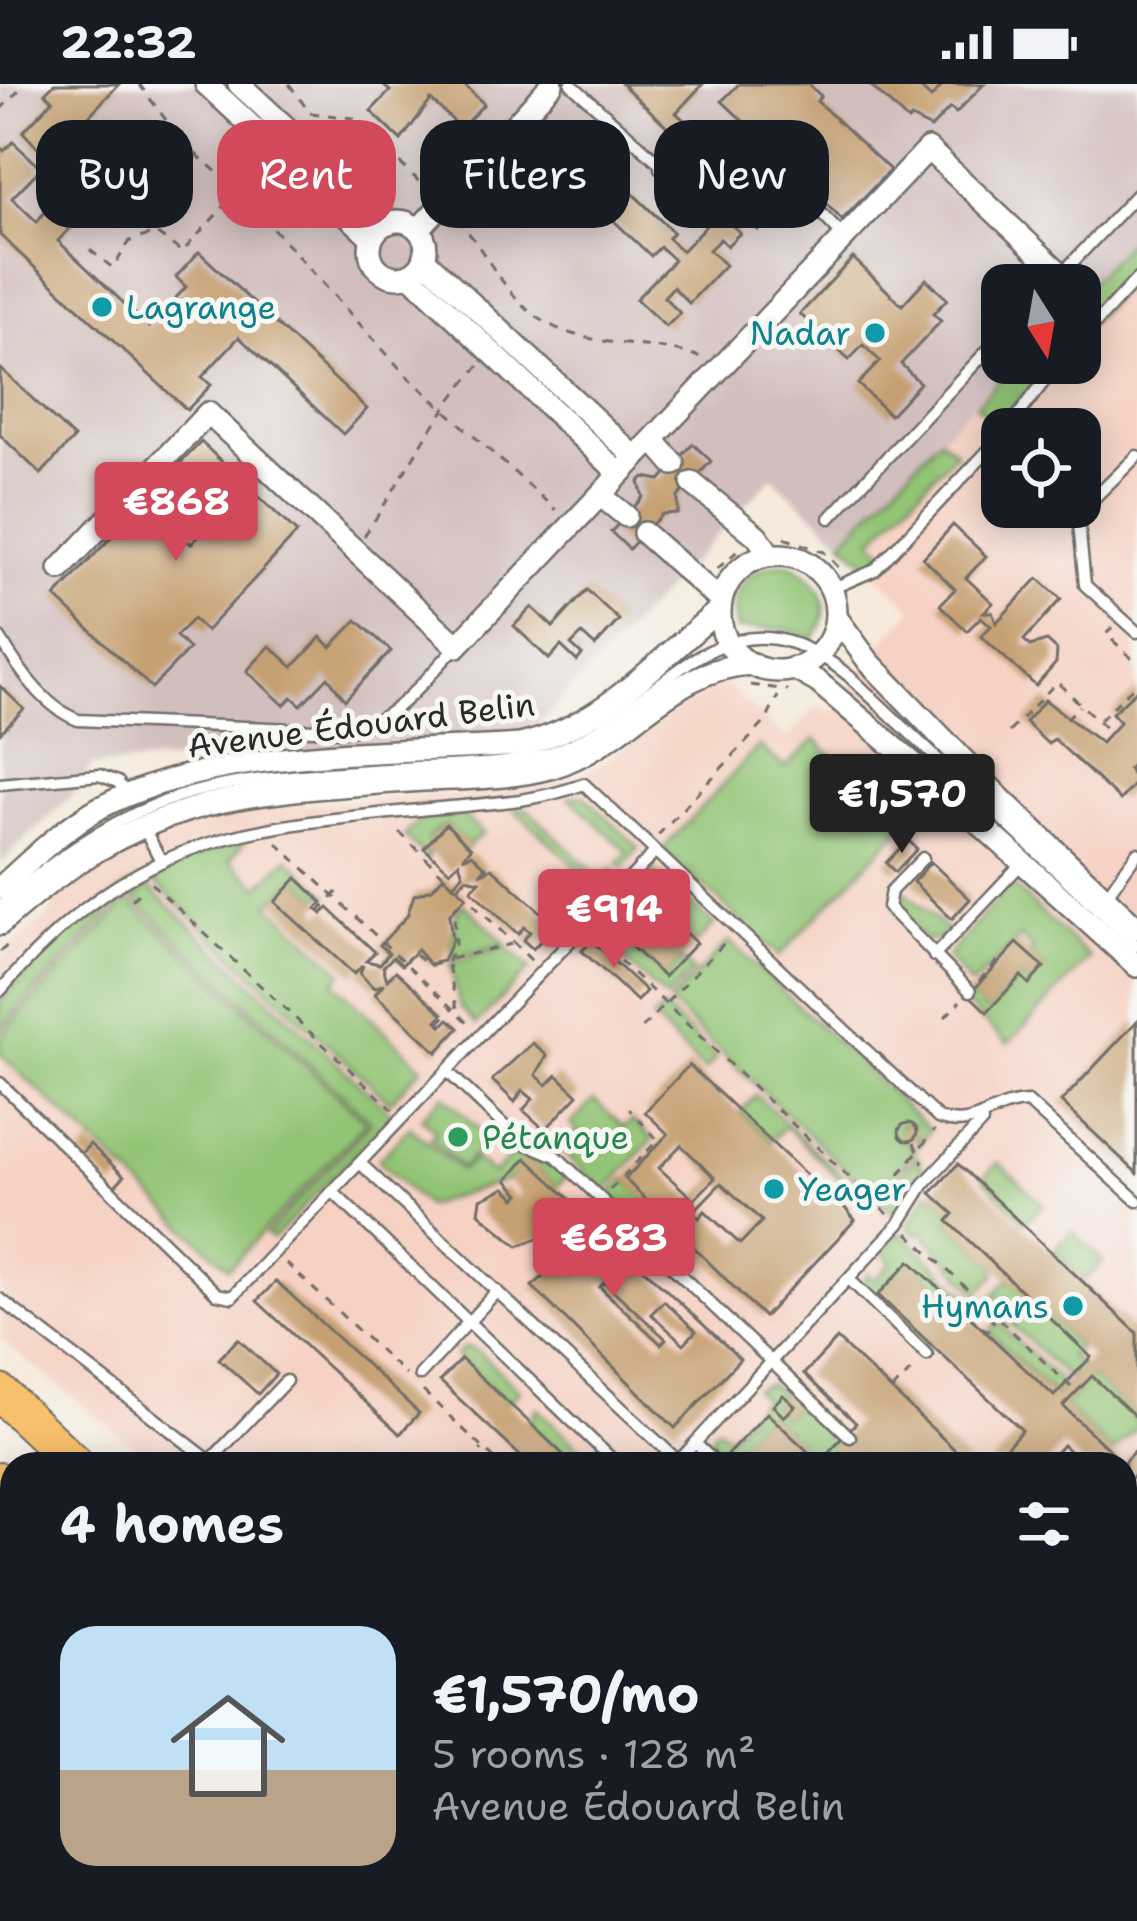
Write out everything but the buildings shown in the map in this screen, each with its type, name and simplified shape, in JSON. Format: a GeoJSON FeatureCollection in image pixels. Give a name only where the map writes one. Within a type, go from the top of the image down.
{"type":"FeatureCollection","features":[{"type":"Feature","properties":{"kind":"highway"},"geometry":{"type":"LineString","coordinates":[[0,1393],[62,1452]]}},
{"type":"Feature","properties":{"kind":"highway"},"geometry":{"type":"LineString","coordinates":[[0,1420],[43,1452]]}},
{"type":"Feature","properties":{"kind":"street"},"geometry":{"type":"LineString","coordinates":[[206,84],[254,120]]}},
{"type":"Feature","properties":{"kind":"street"},"geometry":{"type":"LineString","coordinates":[[238,84],[266,120]]}},
{"type":"Feature","properties":{"kind":"street"},"geometry":{"type":"LineString","coordinates":[[520,120],[552,84]]}},
{"type":"Feature","properties":{"kind":"street"},"geometry":{"type":"LineString","coordinates":[[60,569],[208,413],[457,646],[928,148],[1040,264]]}},
{"type":"Feature","properties":{"kind":"street"},"geometry":{"type":"LineString","coordinates":[[404,222],[418,230],[425,244],[417,267],[391,277],[375,266],[380,231],[404,222]]}},
{"type":"Feature","properties":{"kind":"street"},"geometry":{"type":"LineString","coordinates":[[377,228],[380,231]]}},
{"type":"Feature","properties":{"kind":"street"},"geometry":{"type":"LineString","coordinates":[[417,267],[627,465]]}},
{"type":"Feature","properties":{"kind":"street"},"geometry":{"type":"LineString","coordinates":[[654,441],[674,464]]}},
{"type":"Feature","properties":{"kind":"street"},"geometry":{"type":"LineString","coordinates":[[692,482],[764,548],[799,559],[839,585],[836,617],[819,653],[797,678]]}},
{"type":"Feature","properties":{"kind":"street"},"geometry":{"type":"LineString","coordinates":[[600,494],[626,516]]}},
{"type":"Feature","properties":{"kind":"street"},"geometry":{"type":"LineString","coordinates":[[644,533],[716,600],[728,642],[747,673],[818,682],[1024,860],[1137,966]]}},
{"type":"Feature","properties":{"kind":"street","name":"Avenue Édouard Belin"},"geometry":{"type":"LineString","coordinates":[[0,924],[135,810],[250,764],[520,746],[552,737],[623,692],[764,548]]}},
{"type":"Feature","properties":{"kind":"street"},"geometry":{"type":"LineString","coordinates":[[836,617],[869,662],[1001,800],[1137,928]]}},
{"type":"Feature","properties":{"kind":"street","name":"Avenue Édouard Belin"},"geometry":{"type":"LineString","coordinates":[[0,888],[69,827],[135,810],[242,794],[549,768],[603,743],[709,670],[747,673]]}},
{"type":"Feature","properties":{"kind":"lane"},"geometry":{"type":"LineString","coordinates":[[571,84],[653,162],[675,170],[729,150],[753,154],[845,238]]}},
{"type":"Feature","properties":{"kind":"lane"},"geometry":{"type":"LineString","coordinates":[[1071,264],[1137,194]]}},
{"type":"Feature","properties":{"kind":"lane"},"geometry":{"type":"LineString","coordinates":[[1101,318],[1137,279]]}},
{"type":"Feature","properties":{"kind":"lane"},"geometry":{"type":"LineString","coordinates":[[830,518],[981,357]]}},
{"type":"Feature","properties":{"kind":"lane"},"geometry":{"type":"LineString","coordinates":[[1101,491],[1137,456]]}},
{"type":"Feature","properties":{"kind":"lane"},"geometry":{"type":"LineString","coordinates":[[839,585],[875,571],[981,458]]}},
{"type":"Feature","properties":{"kind":"lane"},"geometry":{"type":"LineString","coordinates":[[1079,528],[1085,585],[1137,632]]}},
{"type":"Feature","properties":{"kind":"lane"},"geometry":{"type":"LineString","coordinates":[[0,638],[24,675],[64,715],[78,720],[339,731],[371,726],[390,715],[457,646]]}},
{"type":"Feature","properties":{"kind":"lane"},"geometry":{"type":"LineString","coordinates":[[0,906],[81,839],[135,810],[222,783],[546,754],[594,732],[683,663],[728,642],[768,639],[819,653],[1137,946]]}},
{"type":"Feature","properties":{"kind":"lane"},"geometry":{"type":"LineString","coordinates":[[0,784],[99,775],[118,782],[160,859]]}},
{"type":"Feature","properties":{"kind":"lane"},"geometry":{"type":"LineString","coordinates":[[0,991],[78,912],[160,859],[245,830],[546,798],[584,784],[736,931],[944,1120],[984,1120]]}},
{"type":"Feature","properties":{"kind":"lane"},"geometry":{"type":"LineString","coordinates":[[0,1083],[217,1294],[237,1294],[362,1165],[652,848]]}},
{"type":"Feature","properties":{"kind":"lane"},"geometry":{"type":"LineString","coordinates":[[1106,898],[1137,853]]}},
{"type":"Feature","properties":{"kind":"lane"},"geometry":{"type":"LineString","coordinates":[[923,858],[887,902],[892,915],[970,991]]}},
{"type":"Feature","properties":{"kind":"lane"},"geometry":{"type":"LineString","coordinates":[[934,956],[1024,860]]}},
{"type":"Feature","properties":{"kind":"lane"},"geometry":{"type":"LineString","coordinates":[[447,1071],[520,1141],[556,1156],[850,1437]]}},
{"type":"Feature","properties":{"kind":"lane"},"geometry":{"type":"LineString","coordinates":[[687,1452],[899,1224],[924,1184],[984,1120],[1009,1102],[1028,1102],[1137,1201]]}},
{"type":"Feature","properties":{"kind":"lane"},"geometry":{"type":"LineString","coordinates":[[362,1165],[665,1452]]}},
{"type":"Feature","properties":{"kind":"lane"},"geometry":{"type":"LineString","coordinates":[[334,1193],[604,1452]]}},
{"type":"Feature","properties":{"kind":"lane"},"geometry":{"type":"LineString","coordinates":[[849,1279],[927,1355]]}},
{"type":"Feature","properties":{"kind":"lane"},"geometry":{"type":"LineString","coordinates":[[415,1377],[496,1291]]}},
{"type":"Feature","properties":{"kind":"lane"},"geometry":{"type":"LineString","coordinates":[[0,1299],[198,1452]]}},
{"type":"Feature","properties":{"kind":"lane"},"geometry":{"type":"LineString","coordinates":[[222,1452],[286,1382]]}},
{"type":"Feature","properties":{"kind":"lane"},"geometry":{"type":"LineString","coordinates":[[695,1443],[704,1452]]}},
{"type":"Feature","properties":{"kind":"path"},"geometry":{"type":"LineString","coordinates":[[0,110],[25,84]]}},
{"type":"Feature","properties":{"kind":"path"},"geometry":{"type":"LineString","coordinates":[[139,84],[184,144],[217,172]]}},
{"type":"Feature","properties":{"kind":"path"},"geometry":{"type":"LineString","coordinates":[[289,84],[310,113],[353,118],[420,182]]}},
{"type":"Feature","properties":{"kind":"path"},"geometry":{"type":"LineString","coordinates":[[303,120],[310,113]]}},
{"type":"Feature","properties":{"kind":"path"},"geometry":{"type":"LineString","coordinates":[[90,250],[113,268],[137,235],[156,233],[182,252],[217,213]]}},
{"type":"Feature","properties":{"kind":"path"},"geometry":{"type":"LineString","coordinates":[[272,228],[405,374],[572,524]]}},
{"type":"Feature","properties":{"kind":"path"},"geometry":{"type":"LineString","coordinates":[[461,228],[498,279],[530,312],[577,334],[693,354],[724,366]]}},
{"type":"Feature","properties":{"kind":"path"},"geometry":{"type":"LineString","coordinates":[[355,550],[424,448],[444,405]]}},
{"type":"Feature","properties":{"kind":"path"},"geometry":{"type":"LineString","coordinates":[[716,600],[727,556],[801,540],[824,552],[839,585]]}},
{"type":"Feature","properties":{"kind":"path"},"geometry":{"type":"LineString","coordinates":[[1121,618],[1106,634],[1137,663]]}},
{"type":"Feature","properties":{"kind":"path"},"geometry":{"type":"LineString","coordinates":[[747,673],[797,678]]}},
{"type":"Feature","properties":{"kind":"path"},"geometry":{"type":"LineString","coordinates":[[1009,731],[1057,682],[1111,733]]}},
{"type":"Feature","properties":{"kind":"path"},"geometry":{"type":"LineString","coordinates":[[1099,721],[1137,683]]}},
{"type":"Feature","properties":{"kind":"path"},"geometry":{"type":"LineString","coordinates":[[652,848],[766,722],[778,697]]}},
{"type":"Feature","properties":{"kind":"path"},"geometry":{"type":"LineString","coordinates":[[1066,719],[1081,705]]}},
{"type":"Feature","properties":{"kind":"path"},"geometry":{"type":"LineString","coordinates":[[399,832],[536,965],[535,979]]}},
{"type":"Feature","properties":{"kind":"path"},"geometry":{"type":"LineString","coordinates":[[276,842],[481,1035]]}},
{"type":"Feature","properties":{"kind":"path"},"geometry":{"type":"LineString","coordinates":[[304,870],[313,862]]}},
{"type":"Feature","properties":{"kind":"path"},"geometry":{"type":"LineString","coordinates":[[457,888],[466,878]]}},
{"type":"Feature","properties":{"kind":"path"},"geometry":{"type":"LineString","coordinates":[[132,900],[149,882],[403,1120]]}},
{"type":"Feature","properties":{"kind":"path"},"geometry":{"type":"LineString","coordinates":[[319,912],[340,888]]}},
{"type":"Feature","properties":{"kind":"path"},"geometry":{"type":"LineString","coordinates":[[456,1008],[448,961],[457,934],[454,909],[465,896]]}},
{"type":"Feature","properties":{"kind":"path"},"geometry":{"type":"LineString","coordinates":[[584,926],[1071,1387]]}},
{"type":"Feature","properties":{"kind":"path"},"geometry":{"type":"LineString","coordinates":[[642,1028],[736,931]]}},
{"type":"Feature","properties":{"kind":"path"},"geometry":{"type":"LineString","coordinates":[[402,965],[413,953],[429,966],[515,944]]}},
{"type":"Feature","properties":{"kind":"path"},"geometry":{"type":"LineString","coordinates":[[439,1023],[456,1008]]}},
{"type":"Feature","properties":{"kind":"path"},"geometry":{"type":"LineString","coordinates":[[629,1109],[658,1140]]}},
{"type":"Feature","properties":{"kind":"path"},"geometry":{"type":"LineString","coordinates":[[876,1202],[944,1120]]}},
{"type":"Feature","properties":{"kind":"path"},"geometry":{"type":"LineString","coordinates":[[602,1198],[666,1131]]}},
{"type":"Feature","properties":{"kind":"path"},"geometry":{"type":"LineString","coordinates":[[914,1143],[924,1166]]}},
{"type":"Feature","properties":{"kind":"path"},"geometry":{"type":"LineString","coordinates":[[276,1253],[415,1377],[488,1452]]}},
{"type":"Feature","properties":{"kind":"path"},"geometry":{"type":"LineString","coordinates":[[977,1302],[995,1323],[987,1331],[966,1314],[977,1302]]}},
{"type":"Feature","properties":{"kind":"path"},"geometry":{"type":"LineString","coordinates":[[892,1390],[927,1355]]}},
{"type":"Feature","properties":{"kind":"path"},"geometry":{"type":"LineString","coordinates":[[480,1452],[484,1448]]}},
{"type":"Feature","properties":{"kind":"shaded area"},"geometry":{"type":"Polygon","coordinates":[[[0,84],[1137,84],[1137,229],[1101,268],[981,264],[981,384],[991,384],[843,541],[772,477],[525,738],[91,766],[73,794],[0,864],[0,84]]]}},
{"type":"Feature","properties":{"kind":"shaded area"},"geometry":{"type":"Polygon","coordinates":[[[1137,229],[1137,1452],[141,1452],[0,1339],[0,957],[55,909],[51,902],[76,880],[126,850],[130,855],[172,836],[170,829],[279,807],[547,786],[596,767],[667,715],[724,683],[786,739],[819,705],[831,715],[878,647],[913,609],[843,541],[991,384],[1101,384],[1101,268],[1137,229]]]}},
{"type":"Feature","properties":{"kind":"green space"},"geometry":{"type":"Polygon","coordinates":[[[1137,232],[1137,273],[1101,312],[1101,271],[1137,232]]]}},
{"type":"Feature","properties":{"kind":"green space"},"geometry":{"type":"Polygon","coordinates":[[[996,384],[1034,384],[1013,408],[981,410],[976,405],[996,384]]]}},
{"type":"Feature","properties":{"kind":"green space"},"geometry":{"type":"Polygon","coordinates":[[[940,438],[956,452],[873,539],[889,555],[874,571],[843,541],[940,438]]]}},
{"type":"Feature","properties":{"kind":"green space"},"geometry":{"type":"Polygon","coordinates":[[[786,563],[808,576],[821,594],[824,615],[813,639],[785,629],[737,629],[734,604],[743,583],[761,569],[786,563]]]}},
{"type":"Feature","properties":{"kind":"green space"},"geometry":{"type":"Polygon","coordinates":[[[815,739],[904,825],[779,956],[663,849],[759,746],[785,768],[815,739]]]}},
{"type":"Feature","properties":{"kind":"green space"},"geometry":{"type":"Polygon","coordinates":[[[583,795],[639,848],[623,867],[618,862],[628,852],[569,797],[583,795]]]}},
{"type":"Feature","properties":{"kind":"green space"},"geometry":{"type":"Polygon","coordinates":[[[526,808],[601,879],[612,869],[618,874],[592,900],[587,896],[596,885],[514,809],[526,808]]]}},
{"type":"Feature","properties":{"kind":"green space"},"geometry":{"type":"Polygon","coordinates":[[[463,815],[483,833],[468,846],[446,824],[429,837],[428,859],[404,836],[423,818],[463,815]]]}},
{"type":"Feature","properties":{"kind":"green space"},"geometry":{"type":"Polygon","coordinates":[[[249,836],[230,860],[259,887],[288,858],[328,895],[318,898],[297,878],[269,904],[343,972],[334,982],[422,1067],[390,1102],[147,875],[249,836]]]}},
{"type":"Feature","properties":{"kind":"green space"},"geometry":{"type":"Polygon","coordinates":[[[653,870],[714,925],[696,943],[655,905],[624,939],[664,977],[681,960],[693,971],[666,999],[593,931],[653,870]]]}},
{"type":"Feature","properties":{"kind":"green space"},"geometry":{"type":"Polygon","coordinates":[[[140,879],[145,883],[132,897],[127,894],[0,1029],[0,1001],[16,983],[83,919],[140,879]]]}},
{"type":"Feature","properties":{"kind":"green space"},"geometry":{"type":"Polygon","coordinates":[[[1011,884],[1090,958],[1008,1044],[963,1002],[969,995],[987,1012],[1021,976],[1029,983],[1044,968],[1030,954],[1033,949],[1020,937],[971,986],[947,957],[1011,884]]]}},
{"type":"Feature","properties":{"kind":"green space"},"geometry":{"type":"Polygon","coordinates":[[[148,886],[392,1114],[273,1239],[266,1235],[371,1122],[135,900],[148,886]]]}},
{"type":"Feature","properties":{"kind":"green space"},"geometry":{"type":"Polygon","coordinates":[[[904,891],[949,932],[942,939],[927,941],[895,907],[904,891]]]}},
{"type":"Feature","properties":{"kind":"green space"},"geometry":{"type":"Polygon","coordinates":[[[128,900],[366,1122],[229,1268],[0,1054],[0,1036],[128,900]]]}},
{"type":"Feature","properties":{"kind":"green space"},"geometry":{"type":"Polygon","coordinates":[[[464,904],[506,944],[451,958],[456,912],[464,904]]]}},
{"type":"Feature","properties":{"kind":"green space"},"geometry":{"type":"Polygon","coordinates":[[[729,941],[930,1130],[918,1146],[914,1124],[901,1124],[900,1134],[915,1151],[876,1198],[669,1003],[729,941]]]}},
{"type":"Feature","properties":{"kind":"green space"},"geometry":{"type":"Polygon","coordinates":[[[505,947],[530,968],[477,1024],[460,1007],[450,964],[505,947]]]}},
{"type":"Feature","properties":{"kind":"green space"},"geometry":{"type":"Polygon","coordinates":[[[664,1009],[716,1058],[705,1071],[653,1019],[664,1009]]]}},
{"type":"Feature","properties":{"kind":"green space"},"geometry":{"type":"Polygon","coordinates":[[[443,1095],[489,1139],[462,1168],[430,1138],[436,1131],[421,1118],[443,1095]]]}},
{"type":"Feature","properties":{"kind":"green space"},"geometry":{"type":"Polygon","coordinates":[[[756,1095],[858,1191],[855,1194],[785,1126],[771,1141],[740,1112],[756,1095]]]}},
{"type":"Feature","properties":{"kind":"green space"},"geometry":{"type":"Polygon","coordinates":[[[594,1100],[624,1127],[632,1120],[653,1139],[605,1191],[560,1149],[578,1132],[571,1124],[594,1100]]]}},
{"type":"Feature","properties":{"kind":"green space"},"geometry":{"type":"Polygon","coordinates":[[[410,1127],[461,1171],[475,1159],[493,1174],[513,1155],[557,1166],[567,1176],[557,1187],[526,1159],[507,1180],[426,1206],[378,1160],[410,1127]]]}},
{"type":"Feature","properties":{"kind":"green space"},"geometry":{"type":"Polygon","coordinates":[[[917,1156],[923,1169],[895,1215],[881,1202],[917,1156]]]}},
{"type":"Feature","properties":{"kind":"green space"},"geometry":{"type":"Polygon","coordinates":[[[998,1162],[1043,1204],[1025,1222],[983,1178],[998,1162]]]}},
{"type":"Feature","properties":{"kind":"green space"},"geometry":{"type":"Polygon","coordinates":[[[625,1179],[685,1236],[669,1247],[660,1244],[609,1195],[625,1179]]]}},
{"type":"Feature","properties":{"kind":"green space"},"geometry":{"type":"Polygon","coordinates":[[[929,1191],[954,1214],[948,1221],[994,1265],[996,1274],[978,1293],[921,1231],[916,1235],[908,1226],[929,1191]]]}},
{"type":"Feature","properties":{"kind":"green space"},"geometry":{"type":"Polygon","coordinates":[[[1072,1231],[1103,1261],[1085,1280],[1054,1251],[1072,1231]]]}},
{"type":"Feature","properties":{"kind":"green space"},"geometry":{"type":"Polygon","coordinates":[[[901,1232],[972,1299],[962,1309],[910,1262],[878,1295],[930,1344],[925,1349],[863,1285],[867,1273],[875,1280],[892,1262],[883,1252],[901,1232]]]}},
{"type":"Feature","properties":{"kind":"green space"},"geometry":{"type":"Polygon","coordinates":[[[1009,1279],[1079,1346],[1070,1356],[1082,1367],[1070,1380],[987,1301],[991,1297],[1015,1325],[1023,1315],[994,1295],[1009,1279]]]}},
{"type":"Feature","properties":{"kind":"green space"},"geometry":{"type":"Polygon","coordinates":[[[998,1323],[1064,1385],[1055,1395],[989,1332],[998,1323]]]}},
{"type":"Feature","properties":{"kind":"green space"},"geometry":{"type":"Polygon","coordinates":[[[465,1347],[476,1350],[520,1391],[508,1402],[456,1355],[465,1347]]]}},
{"type":"Feature","properties":{"kind":"green space"},"geometry":{"type":"Polygon","coordinates":[[[1092,1376],[1137,1418],[1137,1428],[1113,1452],[1063,1406],[1092,1376]]]}},
{"type":"Feature","properties":{"kind":"green space"},"geometry":{"type":"Polygon","coordinates":[[[769,1384],[783,1395],[773,1406],[784,1417],[797,1405],[837,1443],[828,1452],[808,1452],[767,1413],[730,1452],[715,1452],[712,1433],[717,1428],[728,1436],[763,1399],[754,1389],[769,1384]]]}},
{"type":"Feature","properties":{"kind":"green space"},"geometry":{"type":"Polygon","coordinates":[[[537,1408],[584,1452],[560,1452],[529,1422],[537,1408]]]}},
{"type":"Feature","properties":{"kind":"place","name":"Lagrange"},"geometry":{"type":"Point","coordinates":[102,307]}},
{"type":"Feature","properties":{"kind":"place","name":"Nadar"},"geometry":{"type":"Point","coordinates":[875,333]}},
{"type":"Feature","properties":{"kind":"place","name":"Pétanque"},"geometry":{"type":"Point","coordinates":[458,1137]}},
{"type":"Feature","properties":{"kind":"place","name":"Yeager"},"geometry":{"type":"Point","coordinates":[774,1189]}},
{"type":"Feature","properties":{"kind":"place","name":"Hymans"},"geometry":{"type":"Point","coordinates":[1073,1306]}}]}
